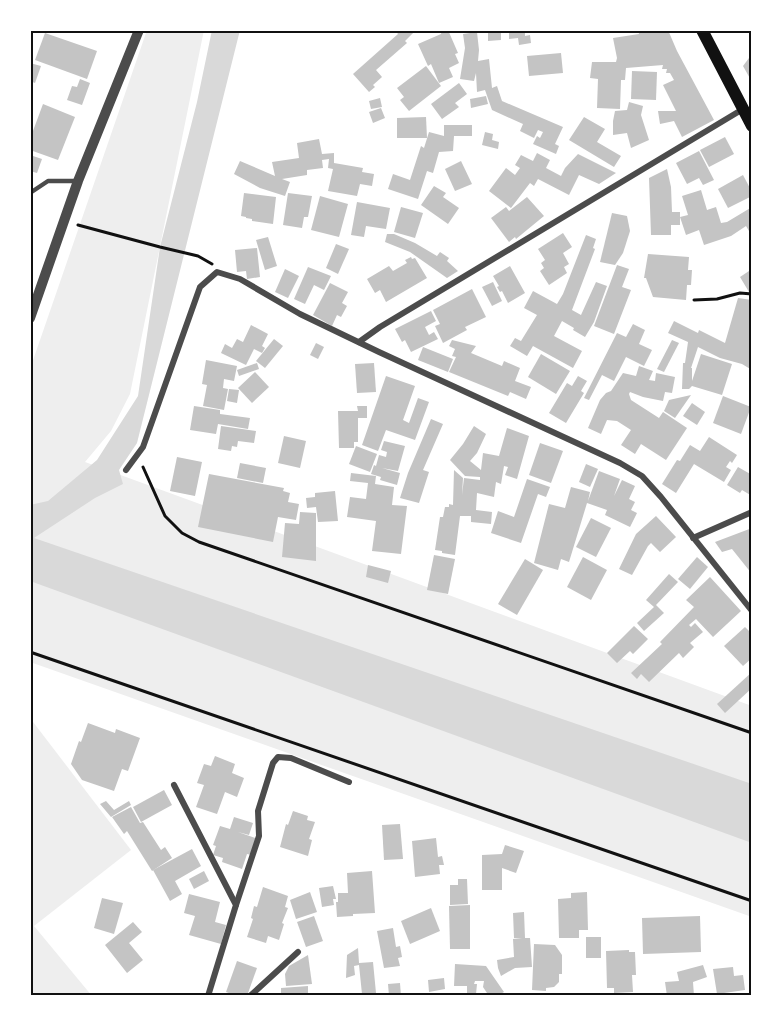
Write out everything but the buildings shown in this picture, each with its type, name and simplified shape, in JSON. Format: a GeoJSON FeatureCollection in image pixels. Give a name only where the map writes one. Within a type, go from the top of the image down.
{"type":"FeatureCollection","features":[{"type":"Feature","properties":{"kind":"main road"},"geometry":{"type":"LineString","coordinates":[[702,30],[752,126]]}},
{"type":"Feature","properties":{"kind":"street"},"geometry":{"type":"LineString","coordinates":[[30,318],[78,181],[139,30]]}},
{"type":"Feature","properties":{"kind":"street"},"geometry":{"type":"LineString","coordinates":[[359,342],[380,327],[743,109]]}},
{"type":"Feature","properties":{"kind":"street"},"geometry":{"type":"LineString","coordinates":[[126,470],[143,447],[152,425],[200,287],[217,272],[240,279],[300,314],[642,476],[752,611]]}},
{"type":"Feature","properties":{"kind":"street"},"geometry":{"type":"LineString","coordinates":[[693,538],[752,512]]}},
{"type":"Feature","properties":{"kind":"street"},"geometry":{"type":"LineString","coordinates":[[208,996],[259,836],[258,811],[273,763],[278,757],[291,758],[349,782]]}},
{"type":"Feature","properties":{"kind":"street"},"geometry":{"type":"LineString","coordinates":[[174,785],[236,905]]}},
{"type":"Feature","properties":{"kind":"street"},"geometry":{"type":"LineString","coordinates":[[250,996],[298,952]]}},
{"type":"Feature","properties":{"kind":"lane"},"geometry":{"type":"LineString","coordinates":[[30,193],[48,181],[78,181]]}},
{"type":"Feature","properties":{"kind":"path"},"geometry":{"type":"LineString","coordinates":[[65,221],[187,254]]}},
{"type":"Feature","properties":{"kind":"path"},"geometry":{"type":"LineString","coordinates":[[694,300],[717,299],[740,293],[752,294]]}},
{"type":"Feature","properties":{"kind":"path"},"geometry":{"type":"LineString","coordinates":[[137,455],[165,516],[182,533],[199,542],[752,733]]}},
{"type":"Feature","properties":{"kind":"path"},"geometry":{"type":"LineString","coordinates":[[30,652],[752,901]]}},
{"type":"Feature","properties":{"kind":"shaded area"},"geometry":{"type":"Polygon","coordinates":[[[147,30],[204,30],[130,394],[111,431],[85,462],[752,706],[752,917],[30,662],[30,369],[147,30]]]}},
{"type":"Feature","properties":{"kind":"shaded area"},"geometry":{"type":"Polygon","coordinates":[[[212,30],[240,30],[137,443],[119,470],[123,484],[95,498],[34,538],[752,784],[752,843],[30,581],[30,505],[48,501],[97,460],[138,396],[160,247],[197,102],[212,30]]]}},
{"type":"Feature","properties":{"kind":"shaded area"},"geometry":{"type":"Polygon","coordinates":[[[30,718],[131,850],[34,926],[92,996],[30,996],[30,718]]]}}]}
